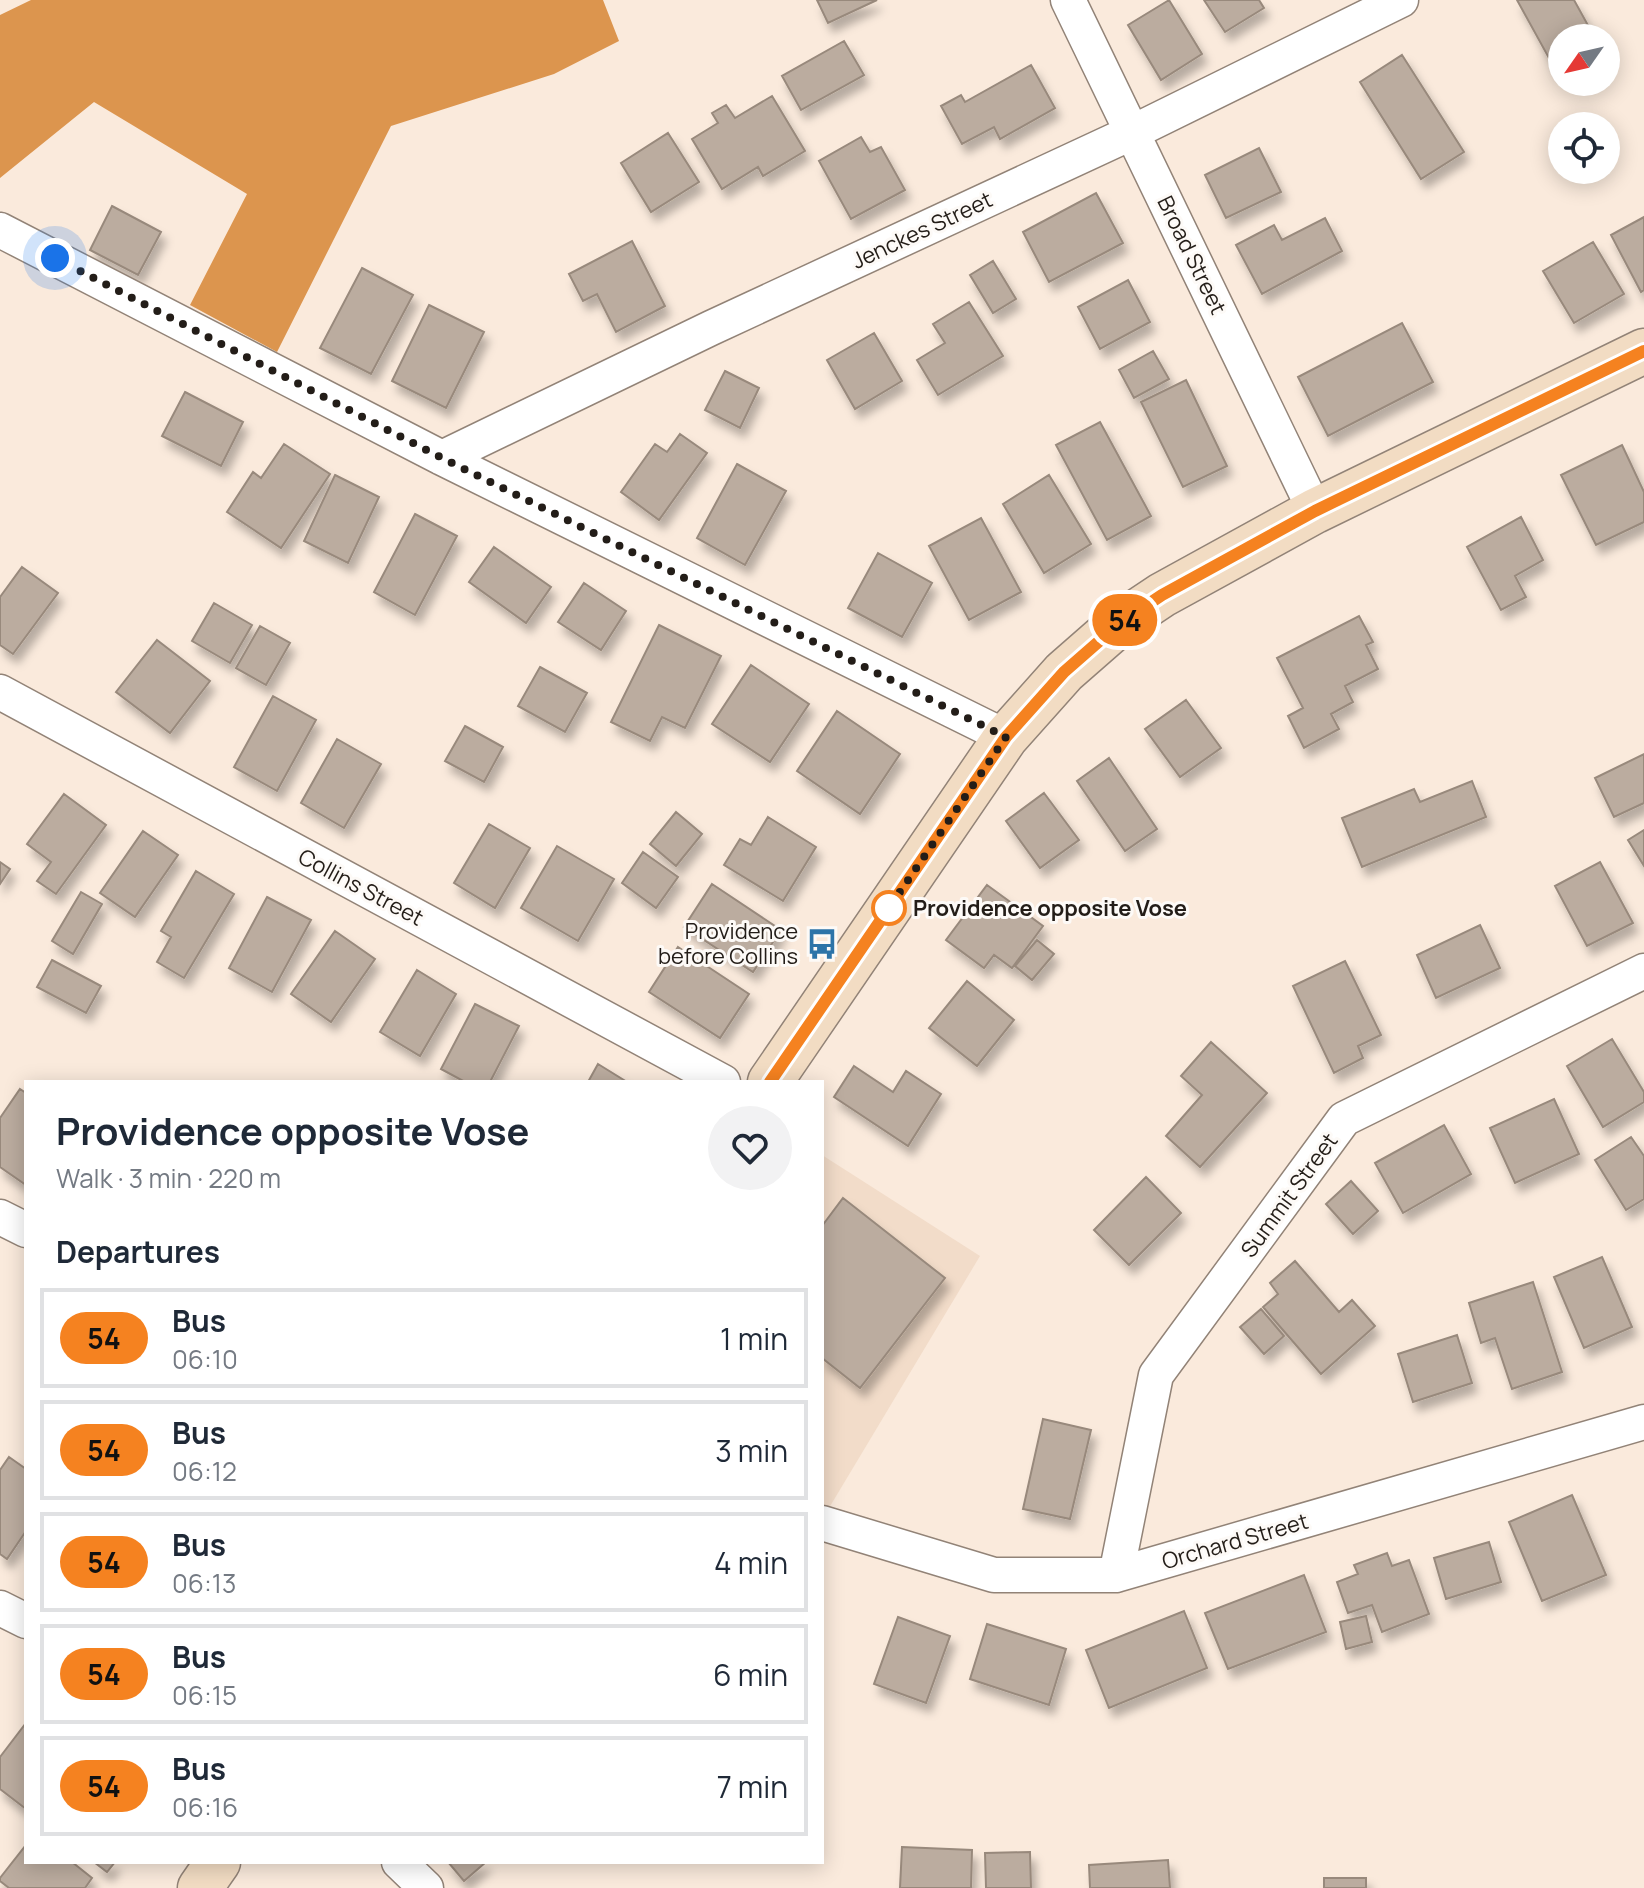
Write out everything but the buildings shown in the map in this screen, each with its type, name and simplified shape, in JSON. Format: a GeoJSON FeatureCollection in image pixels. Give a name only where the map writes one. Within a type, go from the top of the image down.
{"type":"FeatureCollection","features":[{"type":"Feature","properties":{"kind":"main road"},"geometry":{"type":"LineString","coordinates":[[771,1080],[1006,737],[1064,672],[1120,623],[1162,595],[1315,511],[1644,351]]}},
{"type":"Feature","properties":{"kind":"main road"},"geometry":{"type":"LineString","coordinates":[[200,1888],[217,1864]]}},
{"type":"Feature","properties":{"kind":"street","name":"Broad Street"},"geometry":{"type":"LineString","coordinates":[[1068,0],[1315,511]]}},
{"type":"Feature","properties":{"kind":"street","name":"Jenckes Street"},"geometry":{"type":"LineString","coordinates":[[442,458],[1133,132],[1401,0]]}},
{"type":"Feature","properties":{"kind":"street"},"geometry":{"type":"LineString","coordinates":[[0,230],[442,458],[1006,737]]}},
{"type":"Feature","properties":{"kind":"street","name":"Collins Street"},"geometry":{"type":"LineString","coordinates":[[0,692],[719,1080]]}},
{"type":"Feature","properties":{"kind":"street","name":"Summit Street"},"geometry":{"type":"LineString","coordinates":[[1116,1575],[1156,1375],[1344,1119],[1644,971]]}},
{"type":"Feature","properties":{"kind":"street"},"geometry":{"type":"LineString","coordinates":[[0,1217],[24,1229]]}},
{"type":"Feature","properties":{"kind":"street","name":"Orchard Street"},"geometry":{"type":"LineString","coordinates":[[824,1524],[994,1575],[1116,1575],[1644,1422]]}},
{"type":"Feature","properties":{"kind":"street"},"geometry":{"type":"LineString","coordinates":[[0,1608],[24,1620]]}},
{"type":"Feature","properties":{"kind":"street"},"geometry":{"type":"LineString","coordinates":[[401,1864],[426,1888]]}},
{"type":"Feature","properties":{"kind":"shaded area"},"geometry":{"type":"Polygon","coordinates":[[[31,0],[603,0],[619,41],[554,74],[391,126],[277,352],[190,305],[247,194],[94,102],[0,178],[0,15],[31,0]]]}},
{"type":"Feature","properties":{"kind":"shaded area"},"geometry":{"type":"Polygon","coordinates":[[[824,1156],[980,1256],[824,1512],[824,1156]]]}},
{"type":"Feature","properties":{"kind":"bus line","name":"54"},"geometry":{"type":"LineString","coordinates":[[771,1080],[1006,737],[1064,672],[1120,623],[1162,595],[1315,511],[1644,351]]}},
{"type":"Feature","properties":{"kind":"place","name":"Providence opposite Vose"},"geometry":{"type":"Point","coordinates":[889,908]}},
{"type":"Feature","properties":{"kind":"place","name":"Providence before Collins"},"geometry":{"type":"Point","coordinates":[822,944]}},
{"type":"Feature","properties":{"kind":"route"},"geometry":{"type":"LineString","coordinates":[[55,258],[442,458],[1006,737],[889,908]]}}]}
